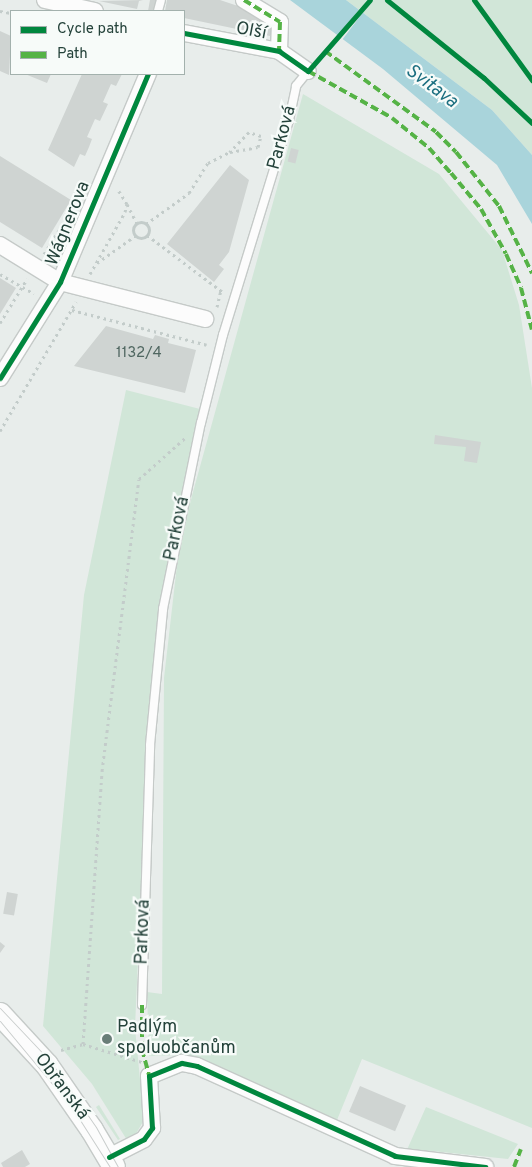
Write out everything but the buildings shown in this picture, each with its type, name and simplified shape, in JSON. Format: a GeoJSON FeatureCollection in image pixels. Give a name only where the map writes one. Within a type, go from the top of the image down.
{"type":"FeatureCollection","features":[{"type":"Feature","properties":{"kind":"main road","name":"Obřanská"},"geometry":{"type":"LineString","coordinates":[[0,1014],[46,1065],[112,1162]]}},
{"type":"Feature","properties":{"kind":"street"},"geometry":{"type":"LineString","coordinates":[[45,0],[90,7]]}},
{"type":"Feature","properties":{"kind":"street","name":"Olší"},"geometry":{"type":"LineString","coordinates":[[244,0],[280,22],[279,51]]}},
{"type":"Feature","properties":{"kind":"street","name":"Olší"},"geometry":{"type":"LineString","coordinates":[[185,34],[279,51],[308,71]]}},
{"type":"Feature","properties":{"kind":"street","name":"Wágnerova"},"geometry":{"type":"LineString","coordinates":[[0,378],[60,282],[148,75]]}},
{"type":"Feature","properties":{"kind":"street","name":"Wágnerova"},"geometry":{"type":"LineString","coordinates":[[0,245],[60,282]]}},
{"type":"Feature","properties":{"kind":"street"},"geometry":{"type":"LineString","coordinates":[[60,282],[205,318]]}},
{"type":"Feature","properties":{"kind":"street"},"geometry":{"type":"LineString","coordinates":[[112,1162],[144,1139],[152,1128],[147,1070],[182,1064],[197,1066],[395,1156],[485,1167]]}},
{"type":"Feature","properties":{"kind":"lane","name":"Parková"},"geometry":{"type":"LineString","coordinates":[[142,1005],[150,745],[163,609],[201,423],[234,301],[289,120],[296,86],[308,71]]}},
{"type":"Feature","properties":{"kind":"path"},"geometry":{"type":"LineString","coordinates":[[332,43],[370,0]]}},
{"type":"Feature","properties":{"kind":"path"},"geometry":{"type":"LineString","coordinates":[[137,224],[146,224],[189,194],[208,163],[230,152],[258,147],[261,136],[249,132],[230,152]]}},
{"type":"Feature","properties":{"kind":"path"},"geometry":{"type":"LineString","coordinates":[[106,170],[137,224]]}},
{"type":"Feature","properties":{"kind":"path"},"geometry":{"type":"LineString","coordinates":[[0,431],[72,310],[126,212],[127,204]]}},
{"type":"Feature","properties":{"kind":"path"},"geometry":{"type":"LineString","coordinates":[[135,236],[133,229],[137,224]]}},
{"type":"Feature","properties":{"kind":"path"},"geometry":{"type":"LineString","coordinates":[[146,224],[147,235],[234,301]]}},
{"type":"Feature","properties":{"kind":"path"},"geometry":{"type":"LineString","coordinates":[[135,236],[140,238],[147,235]]}},
{"type":"Feature","properties":{"kind":"path"},"geometry":{"type":"LineString","coordinates":[[97,263],[135,236]]}},
{"type":"Feature","properties":{"kind":"path"},"geometry":{"type":"LineString","coordinates":[[0,274],[22,288]]}},
{"type":"Feature","properties":{"kind":"path"},"geometry":{"type":"LineString","coordinates":[[72,310],[207,345]]}},
{"type":"Feature","properties":{"kind":"path"},"geometry":{"type":"LineString","coordinates":[[83,1044],[102,771],[138,479],[201,423]]}},
{"type":"Feature","properties":{"kind":"path"},"geometry":{"type":"LineString","coordinates":[[61,1050],[83,1044],[147,1070]]}},
{"type":"Feature","properties":{"kind":"green space"},"geometry":{"type":"Polygon","coordinates":[[[346,0],[532,0],[532,155],[492,110],[346,0]]]}},
{"type":"Feature","properties":{"kind":"green space"},"geometry":{"type":"Polygon","coordinates":[[[303,94],[439,174],[502,250],[519,305],[532,388],[532,1128],[362,1059],[337,1120],[189,1055],[149,1056],[147,992],[162,994],[164,678],[180,539],[303,94]]]}},
{"type":"Feature","properties":{"kind":"green space"},"geometry":{"type":"Polygon","coordinates":[[[126,390],[200,409],[158,609],[147,747],[135,1028],[144,1120],[134,1137],[127,1140],[92,1084],[43,1026],[84,595],[126,390]]]}},
{"type":"Feature","properties":{"kind":"green space"},"geometry":{"type":"Polygon","coordinates":[[[99,1105],[120,1139],[118,1140],[96,1107],[99,1105]]]}},
{"type":"Feature","properties":{"kind":"green space"},"geometry":{"type":"Polygon","coordinates":[[[426,1107],[518,1144],[508,1159],[432,1151],[406,1152],[426,1107]]]}},
{"type":"Feature","properties":{"kind":"water","name":"Svitava"},"geometry":{"type":"Polygon","coordinates":[[[290,0],[346,0],[492,110],[532,155],[532,224],[497,165],[383,69],[290,0]]]}},
{"type":"Feature","properties":{"kind":"pier"},"geometry":{"type":"Polygon","coordinates":[[[360,8],[364,11],[341,41],[337,38],[360,8]]]}},
{"type":"Feature","properties":{"kind":"tram line"},"geometry":{"type":"LineString","coordinates":[[0,1008],[51,1062],[96,1127],[118,1167]]}},
{"type":"Feature","properties":{"kind":"tram line"},"geometry":{"type":"LineString","coordinates":[[0,1021],[73,1109],[110,1167]]}},
{"type":"Feature","properties":{"kind":"marked path"},"geometry":{"type":"LineString","coordinates":[[244,0],[280,22],[279,51]]}},
{"type":"Feature","properties":{"kind":"marked path"},"geometry":{"type":"LineString","coordinates":[[325,51],[436,132],[456,152],[499,206],[532,273]]}},
{"type":"Feature","properties":{"kind":"marked path"},"geometry":{"type":"LineString","coordinates":[[308,71],[392,118],[429,148],[451,173],[481,209],[506,254],[521,288],[532,330]]}},
{"type":"Feature","properties":{"kind":"marked path"},"geometry":{"type":"LineString","coordinates":[[142,1005],[142,1049],[149,1076]]}},
{"type":"Feature","properties":{"kind":"marked path"},"geometry":{"type":"LineString","coordinates":[[514,1167],[521,1149]]}},
{"type":"Feature","properties":{"kind":"cycle path"},"geometry":{"type":"LineString","coordinates":[[185,33],[279,51],[308,71],[370,0]]}},
{"type":"Feature","properties":{"kind":"cycle path"},"geometry":{"type":"LineString","coordinates":[[387,0],[484,78],[532,123]]}},
{"type":"Feature","properties":{"kind":"cycle path"},"geometry":{"type":"LineString","coordinates":[[474,0],[532,80]]}},
{"type":"Feature","properties":{"kind":"cycle path"},"geometry":{"type":"LineString","coordinates":[[0,378],[60,282],[148,75]]}},
{"type":"Feature","properties":{"kind":"cycle path"},"geometry":{"type":"LineString","coordinates":[[109,1157],[144,1139],[152,1128],[149,1076],[182,1063],[197,1066],[395,1156],[485,1167]]}},
{"type":"Feature","properties":{"kind":"place","name":"Padlým spoluobčanům"},"geometry":{"type":"Point","coordinates":[107,1039]}}]}
